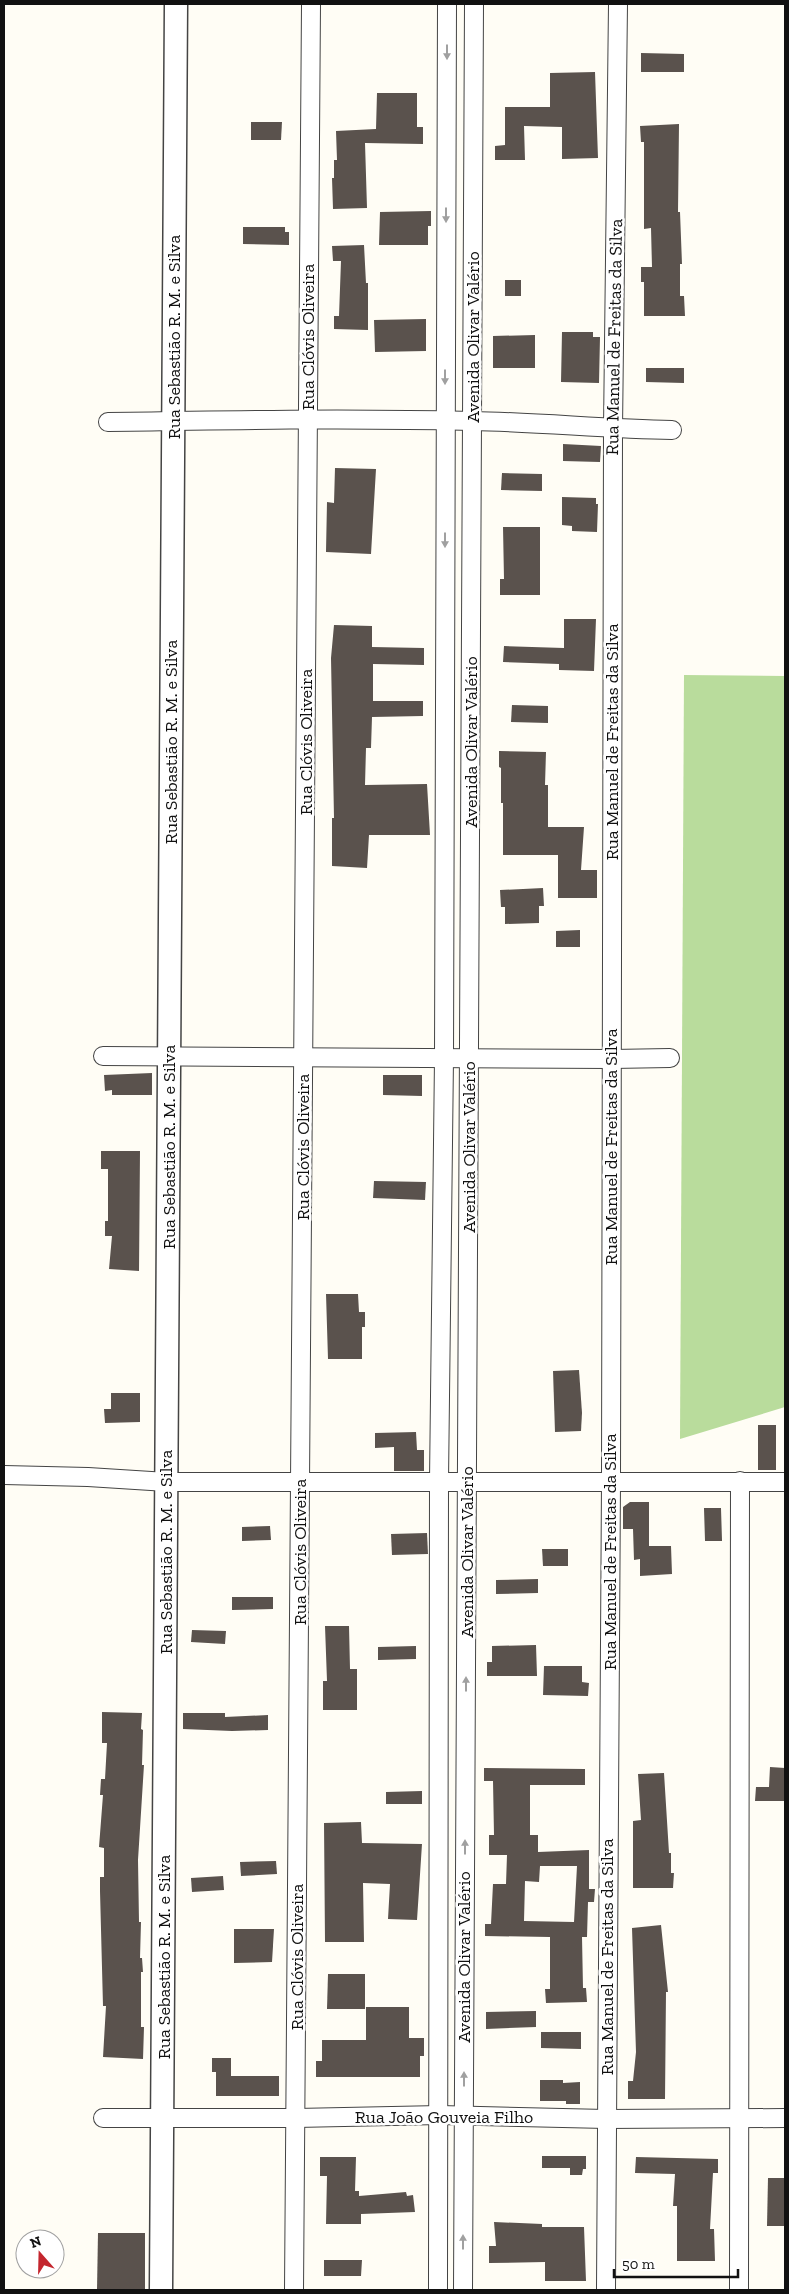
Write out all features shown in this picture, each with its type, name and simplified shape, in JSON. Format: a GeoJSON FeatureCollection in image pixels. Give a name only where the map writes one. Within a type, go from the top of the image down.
{"type":"FeatureCollection","features":[{"type":"Feature","properties":{"kind":"street","name":"Rua Sebastião R. M. e Silva"},"geometry":{"type":"LineString","coordinates":[[161,2290],[176,4]]}},
{"type":"Feature","properties":{"kind":"street","name":"Rua Clóvis Oliveira"},"geometry":{"type":"LineString","coordinates":[[294,2290],[311,4]]}},
{"type":"Feature","properties":{"kind":"street"},"geometry":{"type":"LineString","coordinates":[[438,2290],[440,2115],[439,1481],[444,1058],[447,4]]}},
{"type":"Feature","properties":{"kind":"street","name":"Avenida Olivar Valério"},"geometry":{"type":"LineString","coordinates":[[463,2290],[474,4]]}},
{"type":"Feature","properties":{"kind":"street","name":"Rua Manuel de Freitas da Silva"},"geometry":{"type":"LineString","coordinates":[[606,2290],[611,1481],[613,429],[618,4]]}},
{"type":"Feature","properties":{"kind":"street"},"geometry":{"type":"LineString","coordinates":[[108,422],[472,420],[613,429],[672,430]]}},
{"type":"Feature","properties":{"kind":"street"},"geometry":{"type":"LineString","coordinates":[[103,1056],[670,1058]]}},
{"type":"Feature","properties":{"kind":"street"},"geometry":{"type":"LineString","coordinates":[[4,1475],[88,1477],[167,1482],[785,1482]]}},
{"type":"Feature","properties":{"kind":"street"},"geometry":{"type":"LineString","coordinates":[[739,2290],[740,1481]]}},
{"type":"Feature","properties":{"kind":"street","name":"Rua João Gouveia Filho"},"geometry":{"type":"LineString","coordinates":[[103,2118],[296,2118],[440,2115],[606,2119],[785,2118]]}},
{"type":"Feature","properties":{"kind":"green space"},"geometry":{"type":"Polygon","coordinates":[[[684,675],[785,676],[785,1407],[680,1439],[684,675]]]}},
{"type":"Feature","properties":{"kind":"building"},"geometry":{"type":"Polygon","coordinates":[[[641,53],[684,54],[684,72],[641,72],[641,53]]]}},
{"type":"Feature","properties":{"kind":"building"},"geometry":{"type":"Polygon","coordinates":[[[595,72],[598,158],[562,159],[562,127],[524,126],[525,160],[495,160],[495,146],[505,145],[505,107],[550,107],[550,73],[595,72]]]}},
{"type":"Feature","properties":{"kind":"building"},"geometry":{"type":"Polygon","coordinates":[[[377,93],[417,93],[417,127],[423,127],[423,144],[365,143],[367,208],[333,209],[332,178],[334,178],[334,160],[337,160],[336,131],[376,129],[377,93]]]}},
{"type":"Feature","properties":{"kind":"building"},"geometry":{"type":"Polygon","coordinates":[[[251,122],[282,122],[281,140],[251,140],[251,122]]]}},
{"type":"Feature","properties":{"kind":"building"},"geometry":{"type":"Polygon","coordinates":[[[679,124],[678,212],[680,212],[682,264],[680,264],[680,296],[684,296],[685,316],[644,316],[644,282],[641,282],[641,267],[652,267],[651,228],[644,229],[644,142],[641,142],[640,126],[679,124]]]}},
{"type":"Feature","properties":{"kind":"building"},"geometry":{"type":"Polygon","coordinates":[[[431,211],[431,226],[428,226],[428,245],[379,245],[380,212],[431,211]]]}},
{"type":"Feature","properties":{"kind":"building"},"geometry":{"type":"Polygon","coordinates":[[[243,227],[285,227],[285,232],[289,232],[289,245],[243,244],[243,227]]]}},
{"type":"Feature","properties":{"kind":"building"},"geometry":{"type":"Polygon","coordinates":[[[364,245],[366,283],[368,283],[368,330],[334,329],[334,316],[339,316],[341,261],[333,261],[332,246],[364,245]]]}},
{"type":"Feature","properties":{"kind":"building"},"geometry":{"type":"Polygon","coordinates":[[[505,280],[521,280],[521,296],[505,296],[505,280]]]}},
{"type":"Feature","properties":{"kind":"building"},"geometry":{"type":"Polygon","coordinates":[[[426,319],[426,351],[375,352],[374,320],[426,319]]]}},
{"type":"Feature","properties":{"kind":"building"},"geometry":{"type":"Polygon","coordinates":[[[562,332],[593,332],[593,337],[600,337],[599,383],[561,382],[562,332]]]}},
{"type":"Feature","properties":{"kind":"building"},"geometry":{"type":"Polygon","coordinates":[[[535,335],[535,368],[493,368],[493,336],[535,335]]]}},
{"type":"Feature","properties":{"kind":"building"},"geometry":{"type":"Polygon","coordinates":[[[646,368],[684,368],[684,383],[646,382],[646,368]]]}},
{"type":"Feature","properties":{"kind":"building"},"geometry":{"type":"Polygon","coordinates":[[[563,444],[601,446],[600,462],[563,461],[563,444]]]}},
{"type":"Feature","properties":{"kind":"building"},"geometry":{"type":"Polygon","coordinates":[[[335,468],[376,469],[371,554],[326,552],[327,502],[334,503],[335,468]]]}},
{"type":"Feature","properties":{"kind":"building"},"geometry":{"type":"Polygon","coordinates":[[[502,473],[542,474],[542,491],[501,490],[502,473]]]}},
{"type":"Feature","properties":{"kind":"building"},"geometry":{"type":"Polygon","coordinates":[[[562,497],[596,498],[596,504],[598,504],[597,532],[572,531],[572,526],[562,525],[562,497]]]}},
{"type":"Feature","properties":{"kind":"building"},"geometry":{"type":"Polygon","coordinates":[[[503,527],[540,527],[540,595],[500,595],[500,579],[504,579],[503,527]]]}},
{"type":"Feature","properties":{"kind":"building"},"geometry":{"type":"Polygon","coordinates":[[[564,619],[596,619],[594,671],[559,670],[559,664],[503,662],[504,646],[564,648],[564,619]]]}},
{"type":"Feature","properties":{"kind":"building"},"geometry":{"type":"Polygon","coordinates":[[[334,625],[372,626],[372,647],[424,648],[424,665],[373,664],[373,701],[423,701],[423,716],[372,717],[371,748],[366,748],[365,785],[427,784],[430,835],[369,835],[367,868],[332,866],[332,818],[334,818],[331,658],[334,625]]]}},
{"type":"Feature","properties":{"kind":"building"},"geometry":{"type":"Polygon","coordinates":[[[512,705],[548,706],[548,723],[511,722],[512,705]]]}},
{"type":"Feature","properties":{"kind":"building"},"geometry":{"type":"Polygon","coordinates":[[[499,751],[546,752],[545,785],[548,785],[548,827],[584,827],[581,870],[597,870],[597,898],[558,898],[558,855],[503,855],[503,803],[501,803],[499,751]]]}},
{"type":"Feature","properties":{"kind":"building"},"geometry":{"type":"Polygon","coordinates":[[[543,888],[544,906],[539,906],[539,923],[505,924],[505,907],[501,907],[500,890],[543,888]]]}},
{"type":"Feature","properties":{"kind":"building"},"geometry":{"type":"Polygon","coordinates":[[[580,930],[580,947],[556,947],[556,931],[580,930]]]}},
{"type":"Feature","properties":{"kind":"building"},"geometry":{"type":"Polygon","coordinates":[[[152,1073],[152,1095],[112,1095],[112,1090],[105,1091],[104,1075],[152,1073]]]}},
{"type":"Feature","properties":{"kind":"building"},"geometry":{"type":"Polygon","coordinates":[[[383,1075],[422,1075],[422,1096],[383,1095],[383,1075]]]}},
{"type":"Feature","properties":{"kind":"building"},"geometry":{"type":"Polygon","coordinates":[[[101,1151],[140,1151],[139,1271],[109,1269],[112,1236],[105,1236],[105,1221],[108,1221],[108,1169],[101,1169],[101,1151]]]}},
{"type":"Feature","properties":{"kind":"building"},"geometry":{"type":"Polygon","coordinates":[[[374,1181],[426,1182],[425,1200],[373,1198],[374,1181]]]}},
{"type":"Feature","properties":{"kind":"building"},"geometry":{"type":"Polygon","coordinates":[[[326,1294],[358,1294],[359,1312],[365,1312],[365,1327],[362,1327],[362,1359],[328,1359],[326,1294]]]}},
{"type":"Feature","properties":{"kind":"building"},"geometry":{"type":"Polygon","coordinates":[[[579,1370],[582,1413],[581,1431],[555,1432],[553,1371],[579,1370]]]}},
{"type":"Feature","properties":{"kind":"building"},"geometry":{"type":"Polygon","coordinates":[[[111,1393],[140,1393],[140,1422],[105,1423],[104,1409],[111,1409],[111,1393]]]}},
{"type":"Feature","properties":{"kind":"building"},"geometry":{"type":"Polygon","coordinates":[[[758,1425],[776,1425],[776,1470],[758,1470],[758,1425]]]}},
{"type":"Feature","properties":{"kind":"building"},"geometry":{"type":"Polygon","coordinates":[[[416,1432],[417,1450],[424,1450],[424,1471],[394,1471],[394,1447],[375,1448],[375,1433],[416,1432]]]}},
{"type":"Feature","properties":{"kind":"building"},"geometry":{"type":"Polygon","coordinates":[[[630,1502],[649,1502],[649,1546],[671,1546],[672,1574],[640,1576],[640,1559],[634,1560],[633,1529],[623,1529],[623,1507],[630,1502]]]}},
{"type":"Feature","properties":{"kind":"building"},"geometry":{"type":"Polygon","coordinates":[[[704,1508],[721,1508],[722,1541],[705,1541],[704,1508]]]}},
{"type":"Feature","properties":{"kind":"building"},"geometry":{"type":"Polygon","coordinates":[[[270,1526],[271,1540],[242,1541],[242,1527],[270,1526]]]}},
{"type":"Feature","properties":{"kind":"building"},"geometry":{"type":"Polygon","coordinates":[[[427,1533],[428,1554],[392,1555],[391,1534],[427,1533]]]}},
{"type":"Feature","properties":{"kind":"building"},"geometry":{"type":"Polygon","coordinates":[[[542,1549],[568,1549],[568,1566],[543,1566],[542,1549]]]}},
{"type":"Feature","properties":{"kind":"building"},"geometry":{"type":"Polygon","coordinates":[[[538,1579],[538,1593],[496,1594],[496,1580],[538,1579]]]}},
{"type":"Feature","properties":{"kind":"building"},"geometry":{"type":"Polygon","coordinates":[[[232,1597],[273,1597],[273,1609],[232,1610],[232,1597]]]}},
{"type":"Feature","properties":{"kind":"building"},"geometry":{"type":"Polygon","coordinates":[[[325,1626],[349,1626],[350,1669],[357,1669],[357,1710],[323,1710],[323,1681],[327,1681],[325,1626]]]}},
{"type":"Feature","properties":{"kind":"building"},"geometry":{"type":"Polygon","coordinates":[[[192,1630],[226,1631],[225,1644],[191,1642],[192,1630]]]}},
{"type":"Feature","properties":{"kind":"building"},"geometry":{"type":"Polygon","coordinates":[[[536,1645],[537,1676],[487,1676],[487,1662],[492,1662],[492,1646],[536,1645]]]}},
{"type":"Feature","properties":{"kind":"building"},"geometry":{"type":"Polygon","coordinates":[[[416,1646],[416,1659],[378,1660],[378,1647],[416,1646]]]}},
{"type":"Feature","properties":{"kind":"building"},"geometry":{"type":"Polygon","coordinates":[[[544,1666],[582,1666],[582,1682],[589,1683],[588,1696],[543,1695],[544,1666]]]}},
{"type":"Feature","properties":{"kind":"building"},"geometry":{"type":"Polygon","coordinates":[[[102,1712],[142,1713],[142,1765],[144,1765],[138,1860],[139,1922],[141,1922],[140,1958],[142,1958],[143,1972],[141,1972],[141,2027],[144,2027],[143,2059],[103,2057],[106,2006],[103,2006],[100,1877],[104,1877],[104,1848],[99,1847],[103,1795],[100,1795],[101,1779],[105,1779],[107,1743],[102,1743],[102,1712]]]}},
{"type":"Feature","properties":{"kind":"building"},"geometry":{"type":"Polygon","coordinates":[[[183,1713],[225,1713],[225,1717],[268,1715],[268,1730],[183,1729],[183,1713]]]}},
{"type":"Feature","properties":{"kind":"building"},"geometry":{"type":"Polygon","coordinates":[[[770,1767],[785,1768],[785,1801],[755,1801],[756,1787],[769,1787],[770,1767]]]}},
{"type":"Feature","properties":{"kind":"building"},"geometry":{"type":"Polygon","coordinates":[[[484,1768],[585,1769],[585,1785],[530,1785],[530,1835],[538,1835],[538,1852],[589,1850],[589,1889],[595,1889],[594,1902],[588,1902],[587,1937],[582,1937],[583,1988],[586,1988],[587,2002],[546,2003],[545,1989],[550,1989],[550,1937],[485,1936],[485,1924],[491,1924],[493,1884],[506,1884],[507,1855],[489,1855],[489,1835],[494,1835],[493,1781],[484,1781],[484,1768]],[[540,1866],[539,1882],[525,1881],[524,1921],[574,1922],[577,1866],[540,1866]]]}},
{"type":"Feature","properties":{"kind":"building"},"geometry":{"type":"Polygon","coordinates":[[[664,1773],[671,1873],[674,1873],[673,1888],[633,1888],[633,1821],[641,1820],[638,1774],[664,1773]]]}},
{"type":"Feature","properties":{"kind":"building"},"geometry":{"type":"Polygon","coordinates":[[[422,1791],[422,1804],[386,1804],[386,1792],[422,1791]]]}},
{"type":"Feature","properties":{"kind":"building"},"geometry":{"type":"Polygon","coordinates":[[[361,1822],[362,1843],[422,1844],[417,1920],[388,1919],[390,1884],[363,1883],[364,1942],[325,1942],[324,1823],[361,1822]]]}},
{"type":"Feature","properties":{"kind":"building"},"geometry":{"type":"Polygon","coordinates":[[[276,1861],[277,1874],[241,1876],[240,1862],[276,1861]]]}},
{"type":"Feature","properties":{"kind":"building"},"geometry":{"type":"Polygon","coordinates":[[[223,1876],[224,1890],[192,1892],[191,1878],[223,1876]]]}},
{"type":"Feature","properties":{"kind":"building"},"geometry":{"type":"Polygon","coordinates":[[[661,1925],[668,1992],[666,1992],[665,2099],[628,2099],[628,2081],[633,2081],[636,2052],[632,1928],[661,1925]]]}},
{"type":"Feature","properties":{"kind":"building"},"geometry":{"type":"Polygon","coordinates":[[[234,1929],[274,1929],[272,1962],[234,1963],[234,1929]]]}},
{"type":"Feature","properties":{"kind":"building"},"geometry":{"type":"Polygon","coordinates":[[[328,1974],[365,1974],[365,2009],[327,2009],[328,1974]]]}},
{"type":"Feature","properties":{"kind":"building"},"geometry":{"type":"Polygon","coordinates":[[[366,2007],[409,2007],[409,2038],[424,2038],[424,2056],[420,2056],[420,2077],[316,2077],[316,2061],[322,2061],[322,2040],[366,2040],[366,2007]]]}},
{"type":"Feature","properties":{"kind":"building"},"geometry":{"type":"Polygon","coordinates":[[[536,2011],[536,2027],[486,2029],[486,2012],[536,2011]]]}},
{"type":"Feature","properties":{"kind":"building"},"geometry":{"type":"Polygon","coordinates":[[[541,2032],[581,2032],[581,2049],[541,2048],[541,2032]]]}},
{"type":"Feature","properties":{"kind":"building"},"geometry":{"type":"Polygon","coordinates":[[[212,2058],[231,2058],[231,2076],[279,2076],[279,2096],[216,2096],[216,2072],[212,2072],[212,2058]]]}},
{"type":"Feature","properties":{"kind":"building"},"geometry":{"type":"Polygon","coordinates":[[[540,2080],[563,2080],[563,2083],[580,2082],[580,2104],[566,2104],[566,2101],[540,2101],[540,2080]]]}},
{"type":"Feature","properties":{"kind":"building"},"geometry":{"type":"Polygon","coordinates":[[[542,2156],[586,2156],[586,2169],[583,2169],[582,2175],[570,2175],[570,2168],[542,2168],[542,2156]]]}},
{"type":"Feature","properties":{"kind":"building"},"geometry":{"type":"Polygon","coordinates":[[[320,2157],[356,2157],[355,2191],[359,2191],[359,2196],[406,2192],[407,2196],[413,2195],[415,2212],[361,2214],[361,2224],[326,2224],[327,2176],[320,2176],[320,2157]]]}},
{"type":"Feature","properties":{"kind":"building"},"geometry":{"type":"Polygon","coordinates":[[[636,2157],[718,2159],[718,2173],[713,2173],[710,2229],[714,2229],[715,2261],[677,2261],[677,2206],[673,2206],[675,2174],[635,2173],[636,2157]]]}},
{"type":"Feature","properties":{"kind":"building"},"geometry":{"type":"Polygon","coordinates":[[[768,2178],[785,2178],[785,2226],[767,2226],[768,2178]]]}},
{"type":"Feature","properties":{"kind":"building"},"geometry":{"type":"Polygon","coordinates":[[[494,2222],[542,2224],[542,2227],[584,2227],[586,2281],[545,2281],[545,2262],[489,2263],[489,2246],[496,2246],[494,2222]]]}},
{"type":"Feature","properties":{"kind":"building"},"geometry":{"type":"Polygon","coordinates":[[[98,2233],[145,2233],[145,2290],[97,2290],[98,2233]]]}},
{"type":"Feature","properties":{"kind":"building"},"geometry":{"type":"Polygon","coordinates":[[[324,2260],[362,2260],[361,2276],[324,2276],[324,2260]]]}}]}
